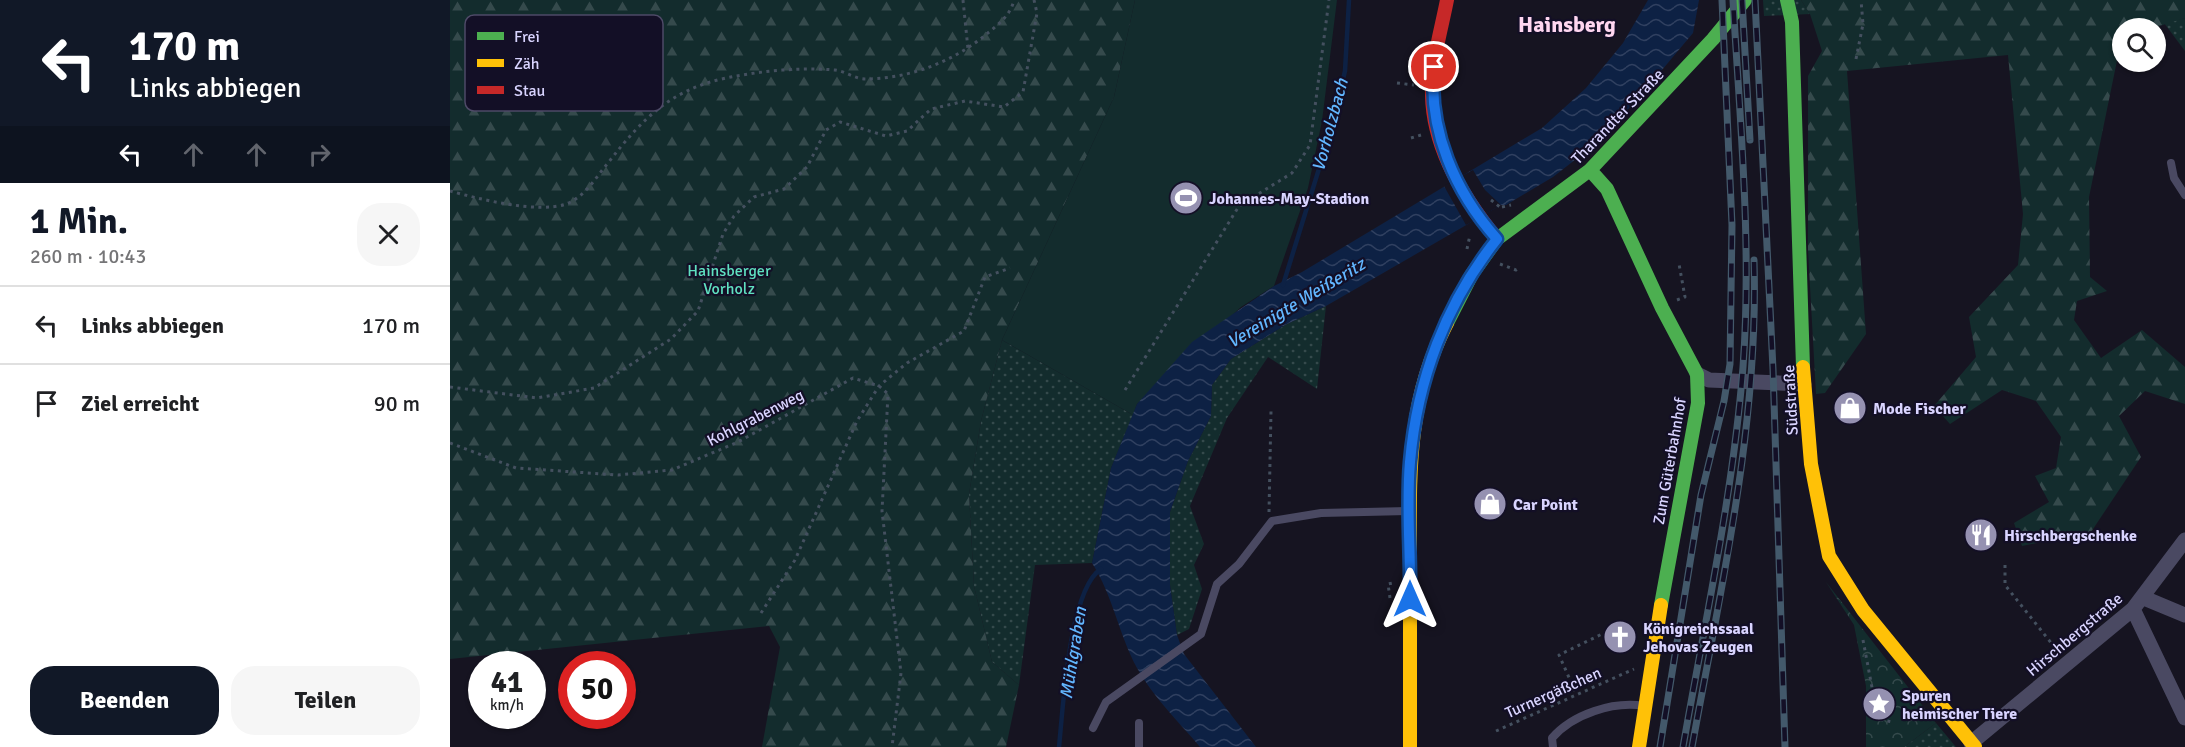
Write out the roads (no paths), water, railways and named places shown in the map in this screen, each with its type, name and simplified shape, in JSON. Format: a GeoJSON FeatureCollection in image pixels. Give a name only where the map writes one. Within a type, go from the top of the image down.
{"type":"FeatureCollection","features":[{"type":"Feature","properties":{"kind":"street"},"geometry":{"type":"LineString","coordinates":[[1447,0],[1436,53],[1431,98],[1438,136],[1474,222],[1497,239]]}},
{"type":"Feature","properties":{"kind":"street","name":"Tharandter Straße"},"geometry":{"type":"LineString","coordinates":[[1410,747],[1410,464],[1417,405],[1424,374],[1456,303],[1497,239],[1590,170],[1713,39],[1745,0]]}},
{"type":"Feature","properties":{"kind":"street","name":"Südstraße"},"geometry":{"type":"LineString","coordinates":[[1786,0],[1792,22],[1804,384],[1810,464],[1829,556],[1863,610],[1973,745]]}},
{"type":"Feature","properties":{"kind":"street","name":"Zum Güterbahnhof"},"geometry":{"type":"LineString","coordinates":[[1590,170],[1607,189],[1662,308],[1696,374],[1698,403],[1673,529],[1639,747]]}},
{"type":"Feature","properties":{"kind":"street"},"geometry":{"type":"LineString","coordinates":[[1696,374],[1709,380],[1804,384]]}},
{"type":"Feature","properties":{"kind":"street","name":"Hirschbergstraße"},"geometry":{"type":"LineString","coordinates":[[1973,745],[2138,604],[2185,540]]}},
{"type":"Feature","properties":{"kind":"street"},"geometry":{"type":"LineString","coordinates":[[2138,604],[2185,615]]}},
{"type":"Feature","properties":{"kind":"street"},"geometry":{"type":"LineString","coordinates":[[2138,604],[2185,718]]}},
{"type":"Feature","properties":{"kind":"lane"},"geometry":{"type":"LineString","coordinates":[[2171,162],[2174,178],[2185,195]]}},
{"type":"Feature","properties":{"kind":"lane"},"geometry":{"type":"LineString","coordinates":[[1093,728],[1106,702],[1201,634],[1217,584],[1239,564],[1272,521],[1321,513],[1410,511]]}},
{"type":"Feature","properties":{"kind":"lane"},"geometry":{"type":"LineString","coordinates":[[1553,747],[1552,738],[1563,726],[1573,721],[1594,712],[1628,704],[1646,706]]}},
{"type":"Feature","properties":{"kind":"lane"},"geometry":{"type":"LineString","coordinates":[[1139,723],[1139,747]]}},
{"type":"Feature","properties":{"kind":"water","name":"Vereinigte Weißeritz"},"geometry":{"type":"Polygon","coordinates":[[[1648,0],[1699,0],[1693,33],[1636,101],[1594,145],[1553,177],[1506,205],[1501,205],[1326,306],[1285,325],[1231,359],[1212,385],[1211,416],[1188,461],[1170,512],[1170,585],[1177,635],[1184,654],[1256,747],[1200,747],[1143,679],[1092,563],[1111,468],[1137,404],[1192,342],[1274,286],[1302,272],[1542,128],[1586,88],[1623,43],[1648,0]]]}},
{"type":"Feature","properties":{"kind":"waterway","name":"Vorholzbach"},"geometry":{"type":"LineString","coordinates":[[1283,285],[1331,130],[1345,71],[1349,0]]}},
{"type":"Feature","properties":{"kind":"waterway","name":"Mühlgraben"},"geometry":{"type":"LineString","coordinates":[[1059,747],[1066,679],[1075,624],[1090,581],[1101,569]]}},
{"type":"Feature","properties":{"kind":"railway"},"geometry":{"type":"LineString","coordinates":[[1660,747],[1701,495],[1724,401],[1730,364],[1732,225],[1722,0]]}},
{"type":"Feature","properties":{"kind":"railway"},"geometry":{"type":"LineString","coordinates":[[1683,747],[1725,510],[1743,367],[1746,229],[1733,0]]}},
{"type":"Feature","properties":{"kind":"railway"},"geometry":{"type":"LineString","coordinates":[[1742,0],[1750,140]]}},
{"type":"Feature","properties":{"kind":"railway"},"geometry":{"type":"LineString","coordinates":[[1755,0],[1773,369],[1785,747]]}},
{"type":"Feature","properties":{"kind":"railway"},"geometry":{"type":"LineString","coordinates":[[1692,747],[1726,566],[1744,444],[1754,321],[1754,260]]}},
{"type":"Feature","properties":{"kind":"place","name":"Johannes-May-Stadion"},"geometry":{"type":"Point","coordinates":[1186,198]}},
{"type":"Feature","properties":{"kind":"place","name":"Mode Fischer"},"geometry":{"type":"Point","coordinates":[1850,408]}},
{"type":"Feature","properties":{"kind":"place","name":"Car Point"},"geometry":{"type":"Point","coordinates":[1490,504]}},
{"type":"Feature","properties":{"kind":"place","name":"Hirschbergschenke"},"geometry":{"type":"Point","coordinates":[1981,535]}},
{"type":"Feature","properties":{"kind":"place","name":"Königreichssaal Jehovas Zeugen"},"geometry":{"type":"Point","coordinates":[1620,637]}},
{"type":"Feature","properties":{"kind":"place","name":"Spuren heimischer Tiere"},"geometry":{"type":"Point","coordinates":[1879,704]}},
{"type":"Feature","properties":{"kind":"district","name":"Hainsberg"},"geometry":{"type":"Point","coordinates":[1567,24]}},
{"type":"Feature","properties":{"kind":"park label","name":"Hainsberger Vorholz"},"geometry":{"type":"Point","coordinates":[729,279]}}]}
